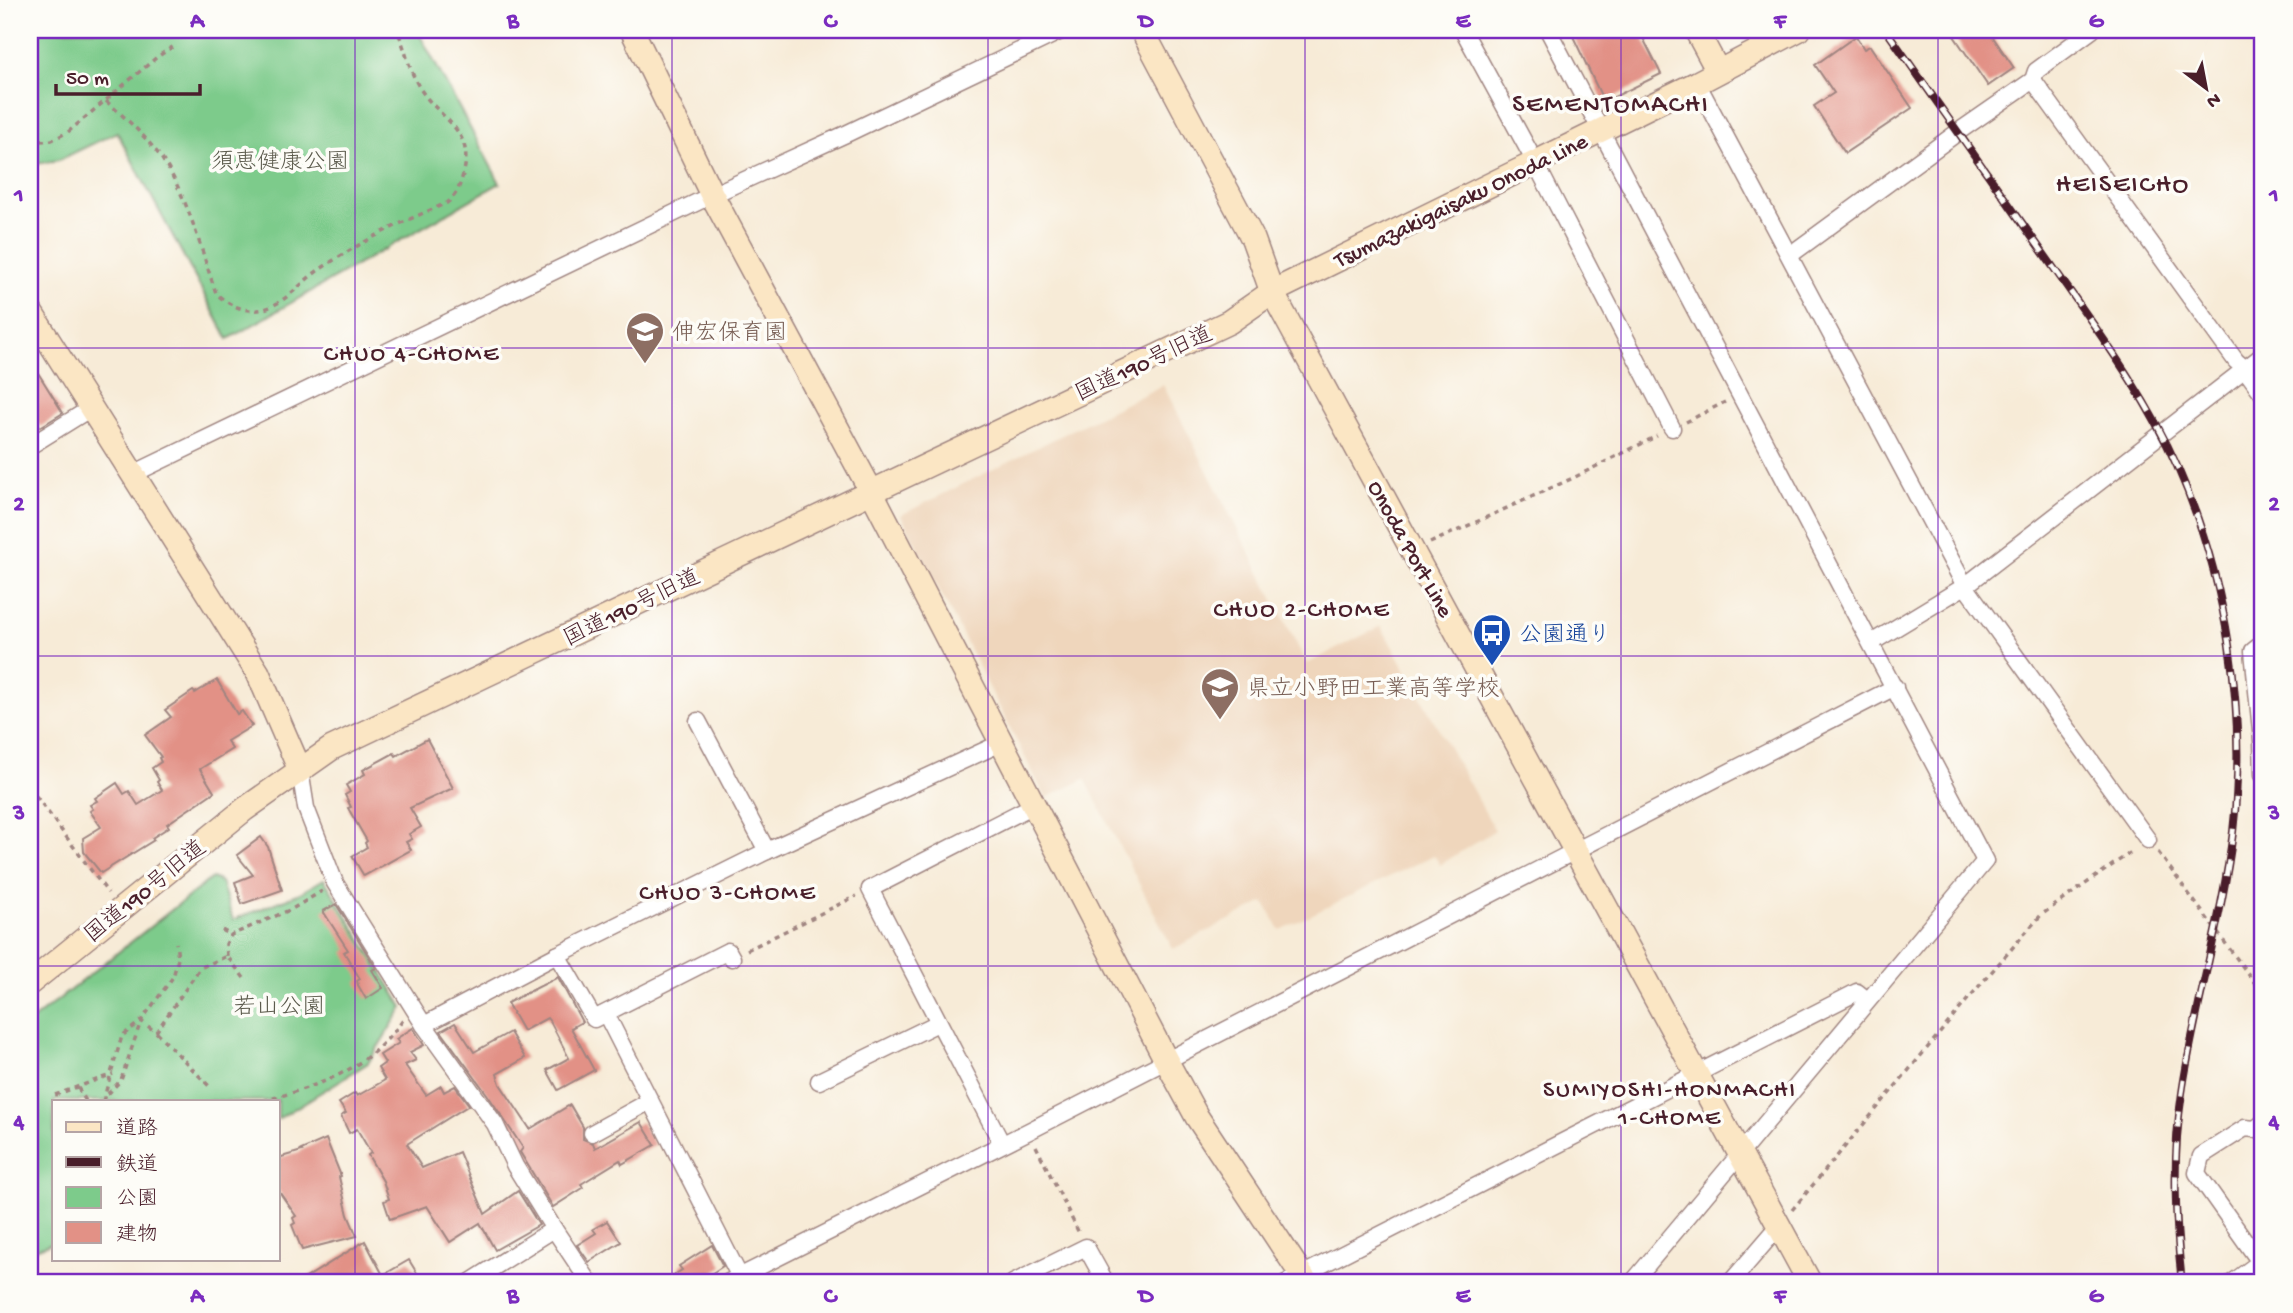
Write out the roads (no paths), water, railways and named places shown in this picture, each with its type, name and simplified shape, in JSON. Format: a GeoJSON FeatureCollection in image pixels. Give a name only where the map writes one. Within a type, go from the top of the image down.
{"type":"FeatureCollection","features":[{"type":"Feature","properties":{"kind":"street"},"geometry":{"type":"LineString","coordinates":[[632,30],[712,195],[871,491],[1166,1060],[1197,1117],[1298,1281],[1857,992],[1867,1000]]}},
{"type":"Feature","properties":{"kind":"street"},"geometry":{"type":"LineString","coordinates":[[132,474],[712,195],[1063,30]]}},
{"type":"Feature","properties":{"kind":"street","name":"Onoda Port Line"},"geometry":{"type":"LineString","coordinates":[[1142,30],[1253,239],[1272,292],[1810,1283]]}},
{"type":"Feature","properties":{"kind":"street"},"geometry":{"type":"LineString","coordinates":[[1463,30],[1535,162],[1672,428]]}},
{"type":"Feature","properties":{"kind":"street"},"geometry":{"type":"LineString","coordinates":[[1549,30],[1985,861],[1632,1283]]}},
{"type":"Feature","properties":{"kind":"street"},"geometry":{"type":"LineString","coordinates":[[1696,30],[1718,71]]}},
{"type":"Feature","properties":{"kind":"street","name":"Tsumazakigaisaku Onoda Line"},"geometry":{"type":"LineString","coordinates":[[1272,292],[1697,83],[1798,30]]}},
{"type":"Feature","properties":{"kind":"street"},"geometry":{"type":"LineString","coordinates":[[1790,255],[2034,80],[2036,71],[2092,30]]}},
{"type":"Feature","properties":{"kind":"street"},"geometry":{"type":"LineString","coordinates":[[2034,80],[2228,350],[2263,394]]}},
{"type":"Feature","properties":{"kind":"street"},"geometry":{"type":"LineString","coordinates":[[1697,83],[1965,586],[2148,840]]}},
{"type":"Feature","properties":{"kind":"street","name":"国道190号旧道"},"geometry":{"type":"LineString","coordinates":[[30,983],[244,809],[332,748],[1229,322],[1272,292]]}},
{"type":"Feature","properties":{"kind":"street"},"geometry":{"type":"LineString","coordinates":[[30,311],[258,673],[300,770],[306,808],[335,883],[424,1025],[495,1124],[516,1166],[590,1283]]}},
{"type":"Feature","properties":{"kind":"street"},"geometry":{"type":"LineString","coordinates":[[1871,643],[1965,586],[2263,355]]}},
{"type":"Feature","properties":{"kind":"street"},"geometry":{"type":"LineString","coordinates":[[30,446],[91,408]]}},
{"type":"Feature","properties":{"kind":"street"},"geometry":{"type":"LineString","coordinates":[[2263,643],[2253,651],[2263,741],[2263,775]]}},
{"type":"Feature","properties":{"kind":"street"},"geometry":{"type":"LineString","coordinates":[[606,1014],[736,1281],[1895,687]]}},
{"type":"Feature","properties":{"kind":"street"},"geometry":{"type":"LineString","coordinates":[[698,721],[767,851]]}},
{"type":"Feature","properties":{"kind":"street"},"geometry":{"type":"LineString","coordinates":[[424,1025],[557,955],[767,851],[1002,743]]}},
{"type":"Feature","properties":{"kind":"street"},"geometry":{"type":"LineString","coordinates":[[1003,1144],[870,889],[1034,805]]}},
{"type":"Feature","properties":{"kind":"street"},"geometry":{"type":"LineString","coordinates":[[557,955],[594,1019],[728,951],[732,958]]}},
{"type":"Feature","properties":{"kind":"street"},"geometry":{"type":"LineString","coordinates":[[819,1081],[938,1023]]}},
{"type":"Feature","properties":{"kind":"street"},"geometry":{"type":"LineString","coordinates":[[592,1133],[650,1101]]}},
{"type":"Feature","properties":{"kind":"street"},"geometry":{"type":"LineString","coordinates":[[2232,1283],[2260,1262],[2197,1173],[2201,1156],[2245,1128],[2255,1129],[2263,1124]]}},
{"type":"Feature","properties":{"kind":"street"},"geometry":{"type":"LineString","coordinates":[[1730,1283],[1779,1226]]}},
{"type":"Feature","properties":{"kind":"street"},"geometry":{"type":"LineString","coordinates":[[469,1283],[554,1229]]}},
{"type":"Feature","properties":{"kind":"street"},"geometry":{"type":"LineString","coordinates":[[1013,1283],[1086,1247],[1106,1283]]}},
{"type":"Feature","properties":{"kind":"railway"},"geometry":{"type":"LineString","coordinates":[[1886,30],[2135,387],[2177,466],[2209,554],[2220,599],[2235,692],[2237,786],[2228,865],[2187,1060],[2179,1117],[2176,1188],[2182,1283]]}},
{"type":"Feature","properties":{"kind":"place","name":"伸宏保育園"},"geometry":{"type":"Point","coordinates":[645,365]}},
{"type":"Feature","properties":{"kind":"place","name":"公園通り"},"geometry":{"type":"Point","coordinates":[1492,667]}},
{"type":"Feature","properties":{"kind":"place","name":"県立小野田工業高等学校"},"geometry":{"type":"Point","coordinates":[1220,721]}},
{"type":"Feature","properties":{"kind":"district","name":"SEMENTOMACHI"},"geometry":{"type":"Point","coordinates":[1611,102]}},
{"type":"Feature","properties":{"kind":"district","name":"HEISEICHO"},"geometry":{"type":"Point","coordinates":[2123,182]}},
{"type":"Feature","properties":{"kind":"district","name":"CHUO 4-CHOME"},"geometry":{"type":"Point","coordinates":[412,352]}},
{"type":"Feature","properties":{"kind":"district","name":"CHUO 2-CHOME"},"geometry":{"type":"Point","coordinates":[1302,608]}},
{"type":"Feature","properties":{"kind":"district","name":"CHUO 3-CHOME"},"geometry":{"type":"Point","coordinates":[728,891]}},
{"type":"Feature","properties":{"kind":"district","name":"SUMIYOSHI-HONMACHI 1-CHOME"},"geometry":{"type":"Point","coordinates":[1670,1102]}},
{"type":"Feature","properties":{"kind":"park label","name":"須恵健康公園"},"geometry":{"type":"Point","coordinates":[280,160]}},
{"type":"Feature","properties":{"kind":"park label","name":"若山公園"},"geometry":{"type":"Point","coordinates":[279,1005]}}]}
